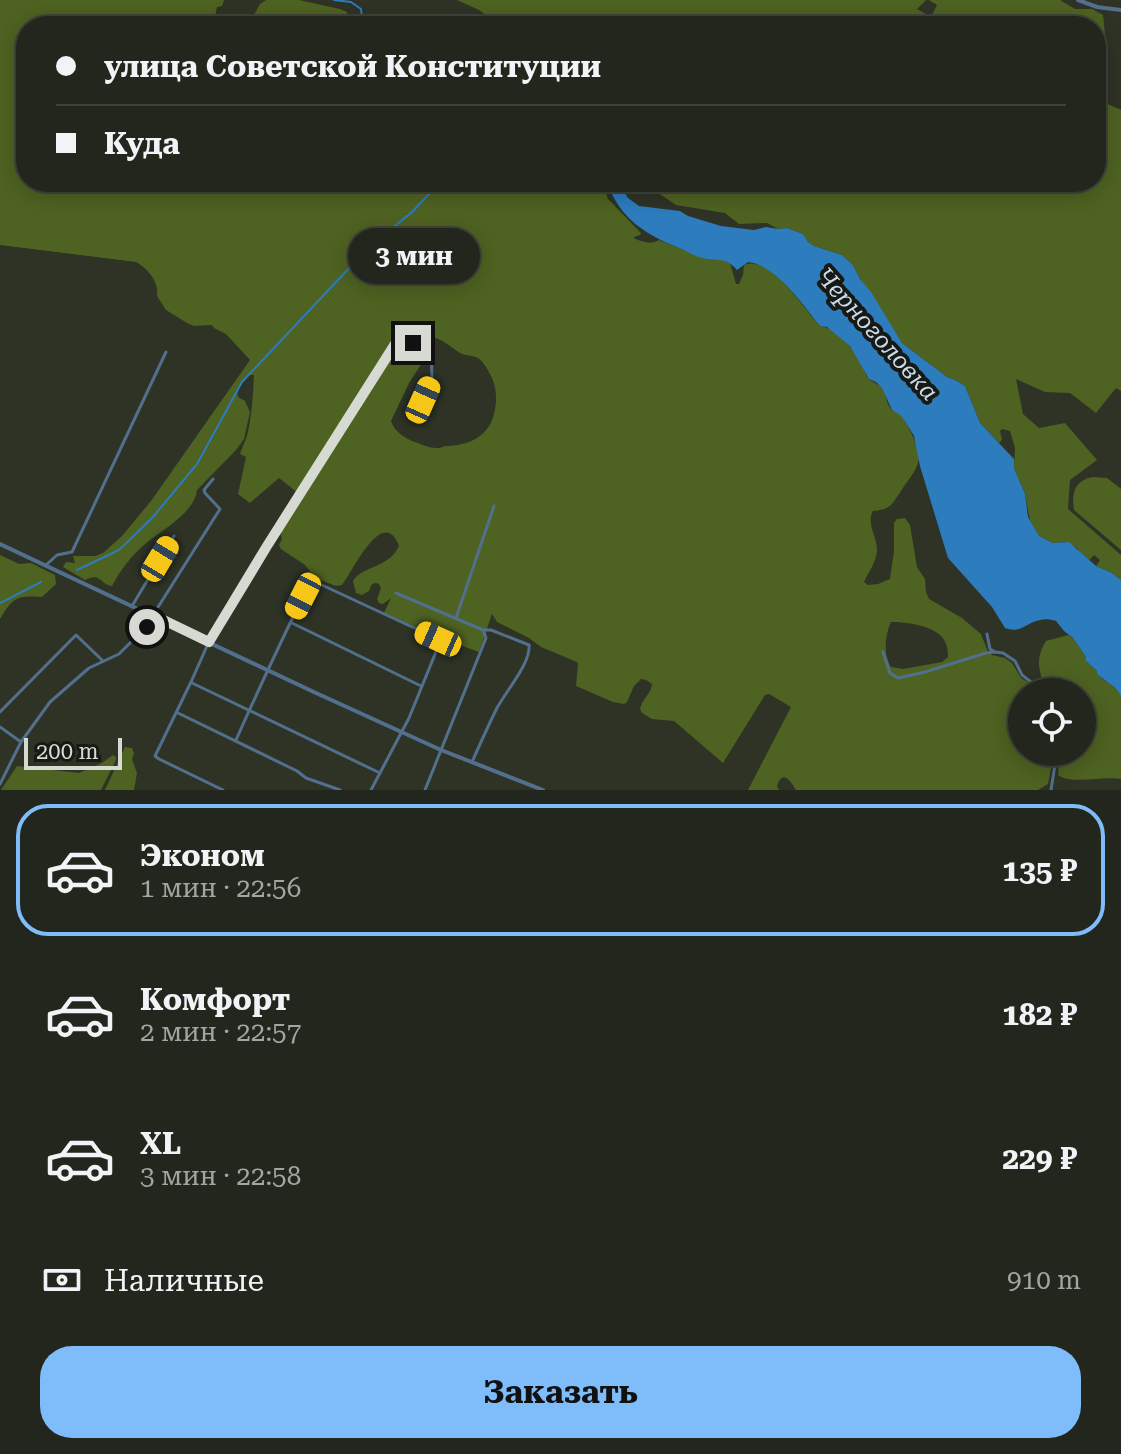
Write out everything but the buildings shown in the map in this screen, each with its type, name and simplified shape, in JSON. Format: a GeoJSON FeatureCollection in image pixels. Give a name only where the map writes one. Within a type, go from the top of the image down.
{"type":"FeatureCollection","features":[{"type":"Feature","properties":{"kind":"street"},"geometry":{"type":"LineString","coordinates":[[1078,0],[1097,7],[1121,10]]}},
{"type":"Feature","properties":{"kind":"street"},"geometry":{"type":"LineString","coordinates":[[223,790],[155,756],[209,642],[265,545],[395,344],[431,342],[432,381],[423,400]]}},
{"type":"Feature","properties":{"kind":"street"},"geometry":{"type":"LineString","coordinates":[[46,565],[57,555],[72,552],[166,352]]}},
{"type":"Feature","properties":{"kind":"street"},"geometry":{"type":"LineString","coordinates":[[0,784],[21,742],[50,702],[89,668],[119,654],[153,620],[153,615],[220,509],[204,490],[213,479]]}},
{"type":"Feature","properties":{"kind":"street"},"geometry":{"type":"LineString","coordinates":[[456,618],[494,506]]}},
{"type":"Feature","properties":{"kind":"street"},"geometry":{"type":"LineString","coordinates":[[132,606],[174,536]]}},
{"type":"Feature","properties":{"kind":"street"},"geometry":{"type":"LineString","coordinates":[[0,544],[401,732],[543,790]]}},
{"type":"Feature","properties":{"kind":"street"},"geometry":{"type":"LineString","coordinates":[[236,740],[311,580],[438,639],[440,645],[371,790]]}},
{"type":"Feature","properties":{"kind":"street"},"geometry":{"type":"LineString","coordinates":[[396,593],[483,630],[527,643],[530,649],[472,762]]}},
{"type":"Feature","properties":{"kind":"street"},"geometry":{"type":"LineString","coordinates":[[292,623],[422,686]]}},
{"type":"Feature","properties":{"kind":"street"},"geometry":{"type":"LineString","coordinates":[[425,790],[486,638],[483,630]]}},
{"type":"Feature","properties":{"kind":"street"},"geometry":{"type":"LineString","coordinates":[[987,634],[990,649],[995,652]]}},
{"type":"Feature","properties":{"kind":"street"},"geometry":{"type":"LineString","coordinates":[[0,712],[76,635],[102,661]]}},
{"type":"Feature","properties":{"kind":"street"},"geometry":{"type":"LineString","coordinates":[[883,652],[890,673],[898,678],[995,652],[1015,661],[1026,678]]}},
{"type":"Feature","properties":{"kind":"street"},"geometry":{"type":"LineString","coordinates":[[191,682],[380,773]]}},
{"type":"Feature","properties":{"kind":"street"},"geometry":{"type":"LineString","coordinates":[[177,713],[236,740],[306,778],[340,790]]}},
{"type":"Feature","properties":{"kind":"street"},"geometry":{"type":"LineString","coordinates":[[0,727],[21,742]]}},
{"type":"Feature","properties":{"kind":"street"},"geometry":{"type":"LineString","coordinates":[[1051,790],[1055,766]]}},
{"type":"Feature","properties":{"kind":"green space"},"geometry":{"type":"Polygon","coordinates":[[[0,0],[224,0],[222,6],[217,7],[215,16],[16,16],[16,192],[606,192],[608,199],[641,233],[635,239],[650,243],[659,240],[703,258],[724,259],[730,263],[736,284],[743,275],[744,265],[754,264],[765,268],[786,285],[820,326],[832,330],[843,339],[857,356],[868,378],[883,389],[889,406],[902,417],[917,448],[918,462],[893,503],[873,511],[871,516],[877,550],[864,582],[868,585],[878,584],[890,579],[894,523],[897,519],[905,518],[910,525],[917,567],[925,579],[929,599],[962,618],[981,634],[988,652],[1012,663],[1021,678],[1008,678],[1008,766],[1051,766],[1048,784],[1038,790],[796,790],[784,777],[777,786],[779,790],[748,790],[791,707],[769,694],[765,695],[723,763],[674,721],[652,719],[642,713],[641,705],[652,684],[646,680],[641,679],[634,686],[624,704],[613,702],[576,686],[577,662],[541,647],[497,622],[492,614],[479,652],[384,613],[391,598],[383,604],[379,603],[379,584],[372,584],[369,591],[362,595],[356,593],[353,581],[363,572],[389,559],[399,546],[392,535],[385,533],[368,545],[342,585],[336,586],[315,578],[305,565],[281,549],[280,531],[396,346],[428,345],[424,360],[391,421],[402,435],[431,448],[439,448],[470,442],[482,434],[491,422],[496,392],[484,365],[478,358],[460,353],[433,337],[392,342],[298,493],[279,478],[250,503],[238,494],[246,457],[240,454],[247,436],[252,406],[254,375],[249,375],[237,390],[238,397],[245,401],[250,412],[244,439],[236,450],[197,490],[184,514],[135,554],[112,586],[97,578],[85,580],[63,567],[66,562],[75,563],[73,556],[103,553],[122,536],[151,501],[250,360],[226,334],[212,325],[194,326],[166,310],[157,296],[152,276],[136,262],[0,245],[0,0]],[[891,622],[886,651],[891,667],[903,669],[942,662],[948,657],[945,642],[932,630],[891,622]]]}},
{"type":"Feature","properties":{"kind":"green space"},"geometry":{"type":"Polygon","coordinates":[[[266,0],[299,0],[340,9],[347,12],[347,16],[253,16],[266,0]]]}},
{"type":"Feature","properties":{"kind":"green space"},"geometry":{"type":"Polygon","coordinates":[[[457,0],[926,0],[917,9],[929,16],[487,16],[457,0]]]}},
{"type":"Feature","properties":{"kind":"green space"},"geometry":{"type":"Polygon","coordinates":[[[929,0],[1060,0],[1075,9],[1092,9],[1103,15],[932,16],[937,5],[929,0]]]}},
{"type":"Feature","properties":{"kind":"green space"},"geometry":{"type":"Polygon","coordinates":[[[1106,103],[1121,110],[1121,391],[1116,388],[1096,413],[1070,393],[1045,392],[1016,379],[1023,414],[1039,428],[1065,423],[1097,460],[1070,480],[1068,509],[1121,555],[1121,580],[1096,566],[1100,560],[1094,555],[1089,560],[1066,542],[1053,543],[1039,536],[1030,521],[1025,494],[1014,468],[1015,448],[1010,431],[1000,431],[1002,440],[999,443],[980,423],[965,386],[947,377],[902,343],[853,265],[842,255],[814,246],[803,234],[787,228],[778,229],[767,223],[739,224],[725,213],[676,205],[657,192],[1106,192],[1106,103]]]}},
{"type":"Feature","properties":{"kind":"green space"},"geometry":{"type":"Polygon","coordinates":[[[1093,477],[1107,478],[1121,489],[1121,550],[1074,510],[1073,498],[1078,484],[1093,477]]]}},
{"type":"Feature","properties":{"kind":"green space"},"geometry":{"type":"Polygon","coordinates":[[[0,555],[19,564],[31,563],[55,575],[56,584],[42,597],[16,599],[0,619],[0,555]]]}},
{"type":"Feature","properties":{"kind":"green space"},"geometry":{"type":"Polygon","coordinates":[[[1068,635],[1073,638],[1085,660],[1121,696],[1121,779],[1079,780],[1058,775],[1059,766],[1096,766],[1096,678],[1042,678],[1039,661],[1046,641],[1068,635]]]}},
{"type":"Feature","properties":{"kind":"green space"},"geometry":{"type":"Polygon","coordinates":[[[125,747],[132,748],[134,753],[132,759],[137,773],[134,790],[105,790],[125,747]]]}},
{"type":"Feature","properties":{"kind":"green space"},"geometry":{"type":"Polygon","coordinates":[[[113,755],[116,760],[101,790],[1,790],[17,766],[79,773],[113,755]]]}},
{"type":"Feature","properties":{"kind":"water"},"geometry":{"type":"Polygon","coordinates":[[[611,192],[624,192],[639,206],[680,211],[721,226],[754,230],[787,228],[803,234],[814,246],[842,255],[853,265],[902,343],[947,377],[965,386],[980,423],[1014,459],[1014,468],[1025,494],[1028,517],[1039,536],[1053,543],[1069,542],[1096,566],[1121,580],[1121,696],[1097,674],[1073,638],[1056,621],[1047,619],[1018,629],[1005,628],[992,607],[948,558],[914,436],[905,421],[892,410],[882,388],[869,379],[850,346],[827,327],[820,326],[788,287],[769,270],[748,262],[737,270],[725,261],[697,256],[667,243],[635,224],[611,192]]]}},
{"type":"Feature","properties":{"kind":"waterway","name":"Черноголовка"},"geometry":{"type":"LineString","coordinates":[[334,0],[351,2],[361,9],[362,16]]}},
{"type":"Feature","properties":{"kind":"waterway"},"geometry":{"type":"LineString","coordinates":[[77,570],[119,550],[153,517],[197,464],[242,382],[367,249],[431,192]]}},
{"type":"Feature","properties":{"kind":"waterway"},"geometry":{"type":"LineString","coordinates":[[0,603],[41,582]]}},
{"type":"Feature","properties":{"kind":"route"},"geometry":{"type":"LineString","coordinates":[[147,627],[153,615],[209,642],[395,344],[413,343]]}}]}
